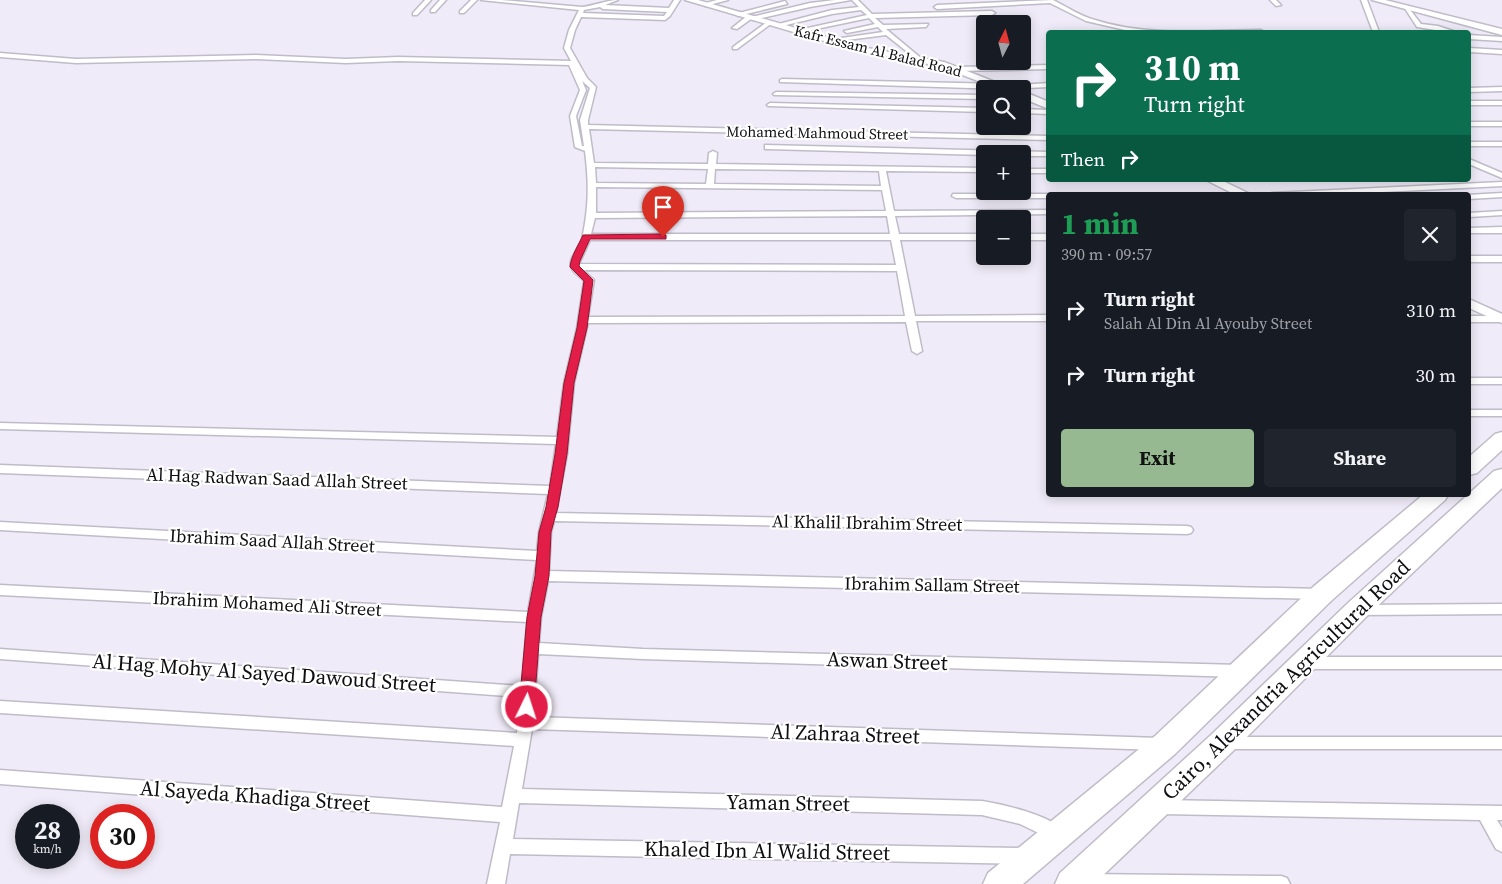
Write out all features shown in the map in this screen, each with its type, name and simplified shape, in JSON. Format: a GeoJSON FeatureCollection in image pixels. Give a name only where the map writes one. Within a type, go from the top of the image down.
{"type":"FeatureCollection","features":[{"type":"Feature","properties":{"kind":"highway"},"geometry":{"type":"LineString","coordinates":[[1471,466],[1502,439]]}},
{"type":"Feature","properties":{"kind":"highway","name":"Cairo, Alexandria Agricultural Road"},"geometry":{"type":"LineString","coordinates":[[1072,883],[1222,743],[1357,610],[1502,476]]}},
{"type":"Feature","properties":{"kind":"highway","name":"Cairo, Alexandria Agricultural Road"},"geometry":{"type":"LineString","coordinates":[[999,884],[1165,745],[1322,594],[1435,497]]}},
{"type":"Feature","properties":{"kind":"street"},"geometry":{"type":"LineString","coordinates":[[415,14],[428,0]]}},
{"type":"Feature","properties":{"kind":"street"},"geometry":{"type":"LineString","coordinates":[[433,11],[443,0]]}},
{"type":"Feature","properties":{"kind":"street"},"geometry":{"type":"LineString","coordinates":[[462,12],[474,0]]}},
{"type":"Feature","properties":{"kind":"street"},"geometry":{"type":"LineString","coordinates":[[484,0],[663,18],[667,17],[678,0]]}},
{"type":"Feature","properties":{"kind":"street"},"geometry":{"type":"LineString","coordinates":[[596,7],[615,0]]}},
{"type":"Feature","properties":{"kind":"street","name":"Kafr Essam Al Balad Road"},"geometry":{"type":"LineString","coordinates":[[690,0],[873,52],[957,69],[985,80]]}},
{"type":"Feature","properties":{"kind":"street"},"geometry":{"type":"LineString","coordinates":[[705,4],[725,0]]}},
{"type":"Feature","properties":{"kind":"street"},"geometry":{"type":"LineString","coordinates":[[726,10],[771,0]]}},
{"type":"Feature","properties":{"kind":"street"},"geometry":{"type":"LineString","coordinates":[[802,0],[825,14]]}},
{"type":"Feature","properties":{"kind":"street"},"geometry":{"type":"LineString","coordinates":[[735,28],[751,18],[810,5],[848,0]]}},
{"type":"Feature","properties":{"kind":"street"},"geometry":{"type":"LineString","coordinates":[[855,0],[887,34],[920,60]]}},
{"type":"Feature","properties":{"kind":"street"},"geometry":{"type":"LineString","coordinates":[[778,25],[825,14],[864,9],[1050,0],[1082,18],[1115,27],[1141,30]]}},
{"type":"Feature","properties":{"kind":"street"},"geometry":{"type":"LineString","coordinates":[[1364,0],[1375,30]]}},
{"type":"Feature","properties":{"kind":"street"},"geometry":{"type":"LineString","coordinates":[[1376,0],[1502,30]]}},
{"type":"Feature","properties":{"kind":"street"},"geometry":{"type":"LineString","coordinates":[[1389,0],[1502,30]]}},
{"type":"Feature","properties":{"kind":"street"},"geometry":{"type":"LineString","coordinates":[[738,14],[785,2]]}},
{"type":"Feature","properties":{"kind":"street"},"geometry":{"type":"LineString","coordinates":[[578,8],[671,10]]}},
{"type":"Feature","properties":{"kind":"street"},"geometry":{"type":"LineString","coordinates":[[496,884],[526,723],[534,617],[542,576],[548,517],[561,454],[569,383],[575,362],[589,280],[575,267],[575,261],[585,244],[593,185],[584,116],[594,91],[593,87],[584,78],[567,48],[578,8]]}},
{"type":"Feature","properties":{"kind":"street"},"geometry":{"type":"LineString","coordinates":[[1406,8],[1419,26],[1446,30]]}},
{"type":"Feature","properties":{"kind":"street"},"geometry":{"type":"LineString","coordinates":[[797,31],[871,16],[992,13]]}},
{"type":"Feature","properties":{"kind":"street"},"geometry":{"type":"LineString","coordinates":[[735,48],[769,22]]}},
{"type":"Feature","properties":{"kind":"street"},"geometry":{"type":"LineString","coordinates":[[847,32],[881,26],[926,26]]}},
{"type":"Feature","properties":{"kind":"street"},"geometry":{"type":"LineString","coordinates":[[831,40],[887,34]]}},
{"type":"Feature","properties":{"kind":"street"},"geometry":{"type":"LineString","coordinates":[[1471,37],[1502,39]]}},
{"type":"Feature","properties":{"kind":"street"},"geometry":{"type":"LineString","coordinates":[[1484,39],[1502,53]]}},
{"type":"Feature","properties":{"kind":"street"},"geometry":{"type":"LineString","coordinates":[[1471,50],[1502,53]]}},
{"type":"Feature","properties":{"kind":"street"},"geometry":{"type":"LineString","coordinates":[[0,55],[76,61],[256,57],[346,61],[398,59],[575,63]]}},
{"type":"Feature","properties":{"kind":"street"},"geometry":{"type":"LineString","coordinates":[[575,63],[572,65],[583,90],[573,116],[579,147],[587,149]]}},
{"type":"Feature","properties":{"kind":"street"},"geometry":{"type":"LineString","coordinates":[[957,69],[1046,66]]}},
{"type":"Feature","properties":{"kind":"street"},"geometry":{"type":"LineString","coordinates":[[782,81],[976,87]]}},
{"type":"Feature","properties":{"kind":"street"},"geometry":{"type":"LineString","coordinates":[[1031,86],[1046,85]]}},
{"type":"Feature","properties":{"kind":"street"},"geometry":{"type":"LineString","coordinates":[[1471,90],[1502,89]]}},
{"type":"Feature","properties":{"kind":"street"},"geometry":{"type":"LineString","coordinates":[[776,94],[976,97]]}},
{"type":"Feature","properties":{"kind":"street"},"geometry":{"type":"LineString","coordinates":[[1031,98],[1046,103]]}},
{"type":"Feature","properties":{"kind":"street"},"geometry":{"type":"LineString","coordinates":[[1471,103],[1502,103]]}},
{"type":"Feature","properties":{"kind":"street"},"geometry":{"type":"LineString","coordinates":[[770,106],[976,110]]}},
{"type":"Feature","properties":{"kind":"street"},"geometry":{"type":"LineString","coordinates":[[1031,111],[1046,112]]}},
{"type":"Feature","properties":{"kind":"street"},"geometry":{"type":"LineString","coordinates":[[1471,124],[1502,124]]}},
{"type":"Feature","properties":{"kind":"street","name":"Mohamed Mahmoud Street"},"geometry":{"type":"LineString","coordinates":[[585,127],[1046,138]]}},
{"type":"Feature","properties":{"kind":"street"},"geometry":{"type":"LineString","coordinates":[[1471,144],[1502,144]]}},
{"type":"Feature","properties":{"kind":"street"},"geometry":{"type":"LineString","coordinates":[[768,147],[1046,154]]}},
{"type":"Feature","properties":{"kind":"street"},"geometry":{"type":"LineString","coordinates":[[710,186],[713,153]]}},
{"type":"Feature","properties":{"kind":"street"},"geometry":{"type":"LineString","coordinates":[[1471,162],[1502,176]]}},
{"type":"Feature","properties":{"kind":"street"},"geometry":{"type":"LineString","coordinates":[[1471,165],[1502,164]]}},
{"type":"Feature","properties":{"kind":"street"},"geometry":{"type":"LineString","coordinates":[[590,165],[976,170]]}},
{"type":"Feature","properties":{"kind":"street"},"geometry":{"type":"LineString","coordinates":[[882,169],[917,351]]}},
{"type":"Feature","properties":{"kind":"street"},"geometry":{"type":"LineString","coordinates":[[1031,171],[1046,171]]}},
{"type":"Feature","properties":{"kind":"street"},"geometry":{"type":"LineString","coordinates":[[1217,182],[1239,192]]}},
{"type":"Feature","properties":{"kind":"street"},"geometry":{"type":"LineString","coordinates":[[1335,192],[1502,184]]}},
{"type":"Feature","properties":{"kind":"street"},"geometry":{"type":"LineString","coordinates":[[593,185],[886,188]]}},
{"type":"Feature","properties":{"kind":"street"},"geometry":{"type":"LineString","coordinates":[[1471,197],[1502,195]]}},
{"type":"Feature","properties":{"kind":"street"},"geometry":{"type":"LineString","coordinates":[[956,196],[1046,196]]}},
{"type":"Feature","properties":{"kind":"street"},"geometry":{"type":"LineString","coordinates":[[590,216],[1046,212]]}},
{"type":"Feature","properties":{"kind":"street"},"geometry":{"type":"LineString","coordinates":[[1471,215],[1502,214]]}},
{"type":"Feature","properties":{"kind":"street"},"geometry":{"type":"LineString","coordinates":[[1471,231],[1502,230]]}},
{"type":"Feature","properties":{"kind":"street"},"geometry":{"type":"LineString","coordinates":[[586,237],[976,237]]}},
{"type":"Feature","properties":{"kind":"street"},"geometry":{"type":"LineString","coordinates":[[1031,237],[1046,237]]}},
{"type":"Feature","properties":{"kind":"street"},"geometry":{"type":"LineString","coordinates":[[1471,259],[1502,259]]}},
{"type":"Feature","properties":{"kind":"street"},"geometry":{"type":"LineString","coordinates":[[575,267],[901,268]]}},
{"type":"Feature","properties":{"kind":"street"},"geometry":{"type":"LineString","coordinates":[[1471,304],[1502,319]]}},
{"type":"Feature","properties":{"kind":"street"},"geometry":{"type":"LineString","coordinates":[[582,320],[1046,318]]}},
{"type":"Feature","properties":{"kind":"street"},"geometry":{"type":"LineString","coordinates":[[1471,319],[1502,319]]}},
{"type":"Feature","properties":{"kind":"street"},"geometry":{"type":"LineString","coordinates":[[1471,381],[1502,381]]}},
{"type":"Feature","properties":{"kind":"street"},"geometry":{"type":"LineString","coordinates":[[1471,413],[1502,413]]}},
{"type":"Feature","properties":{"kind":"street"},"geometry":{"type":"LineString","coordinates":[[0,426],[561,441]]}},
{"type":"Feature","properties":{"kind":"street","name":"Al Hag Radwan Saad Allah Street"},"geometry":{"type":"LineString","coordinates":[[0,469],[554,490]]}},
{"type":"Feature","properties":{"kind":"street","name":"Al Khalil Ibrahim Street"},"geometry":{"type":"LineString","coordinates":[[548,517],[1186,530]]}},
{"type":"Feature","properties":{"kind":"street","name":"Ibrahim Saad Allah Street"},"geometry":{"type":"LineString","coordinates":[[0,526],[544,556]]}},
{"type":"Feature","properties":{"kind":"street","name":"Ibrahim Sallam Street"},"geometry":{"type":"LineString","coordinates":[[542,576],[1322,594]]}},
{"type":"Feature","properties":{"kind":"street","name":"Ibrahim Mohamed Ali Street"},"geometry":{"type":"LineString","coordinates":[[0,590],[319,608],[534,617]]}},
{"type":"Feature","properties":{"kind":"street"},"geometry":{"type":"LineString","coordinates":[[1357,610],[1502,609]]}},
{"type":"Feature","properties":{"kind":"street","name":"Aswan Street"},"geometry":{"type":"LineString","coordinates":[[532,648],[643,654],[1242,671]]}},
{"type":"Feature","properties":{"kind":"street","name":"Al Hag Mohy Al Sayed Dawoud Street"},"geometry":{"type":"LineString","coordinates":[[0,654],[528,692]]}},
{"type":"Feature","properties":{"kind":"street"},"geometry":{"type":"LineString","coordinates":[[1304,663],[1502,663]]}},
{"type":"Feature","properties":{"kind":"street"},"geometry":{"type":"LineString","coordinates":[[0,707],[523,740]]}},
{"type":"Feature","properties":{"kind":"street","name":"Al Zahraa Street"},"geometry":{"type":"LineString","coordinates":[[526,723],[1165,745]]}},
{"type":"Feature","properties":{"kind":"street"},"geometry":{"type":"LineString","coordinates":[[1222,743],[1502,743]]}},
{"type":"Feature","properties":{"kind":"street","name":"Al Sayeda Khadiga Street"},"geometry":{"type":"LineString","coordinates":[[0,777],[509,814]]}},
{"type":"Feature","properties":{"kind":"street","name":"Yaman Street"},"geometry":{"type":"LineString","coordinates":[[512,796],[982,808],[1008,811],[1033,820],[1057,834]]}},
{"type":"Feature","properties":{"kind":"street"},"geometry":{"type":"LineString","coordinates":[[1154,806],[1502,813]]}},
{"type":"Feature","properties":{"kind":"street"},"geometry":{"type":"LineString","coordinates":[[1484,812],[1502,844]]}},
{"type":"Feature","properties":{"kind":"street","name":"Khaled Ibn Al Walid Street"},"geometry":{"type":"LineString","coordinates":[[503,846],[1031,856]]}},
{"type":"Feature","properties":{"kind":"street"},"geometry":{"type":"LineString","coordinates":[[1072,883],[1281,884]]}},
{"type":"Feature","properties":{"kind":"route"},"geometry":{"type":"LineString","coordinates":[[527,707],[534,617],[542,576],[545,532],[552,507],[561,454],[569,383],[582,328],[589,280],[575,267],[575,261],[585,244],[586,237],[663,237]]}}]}
